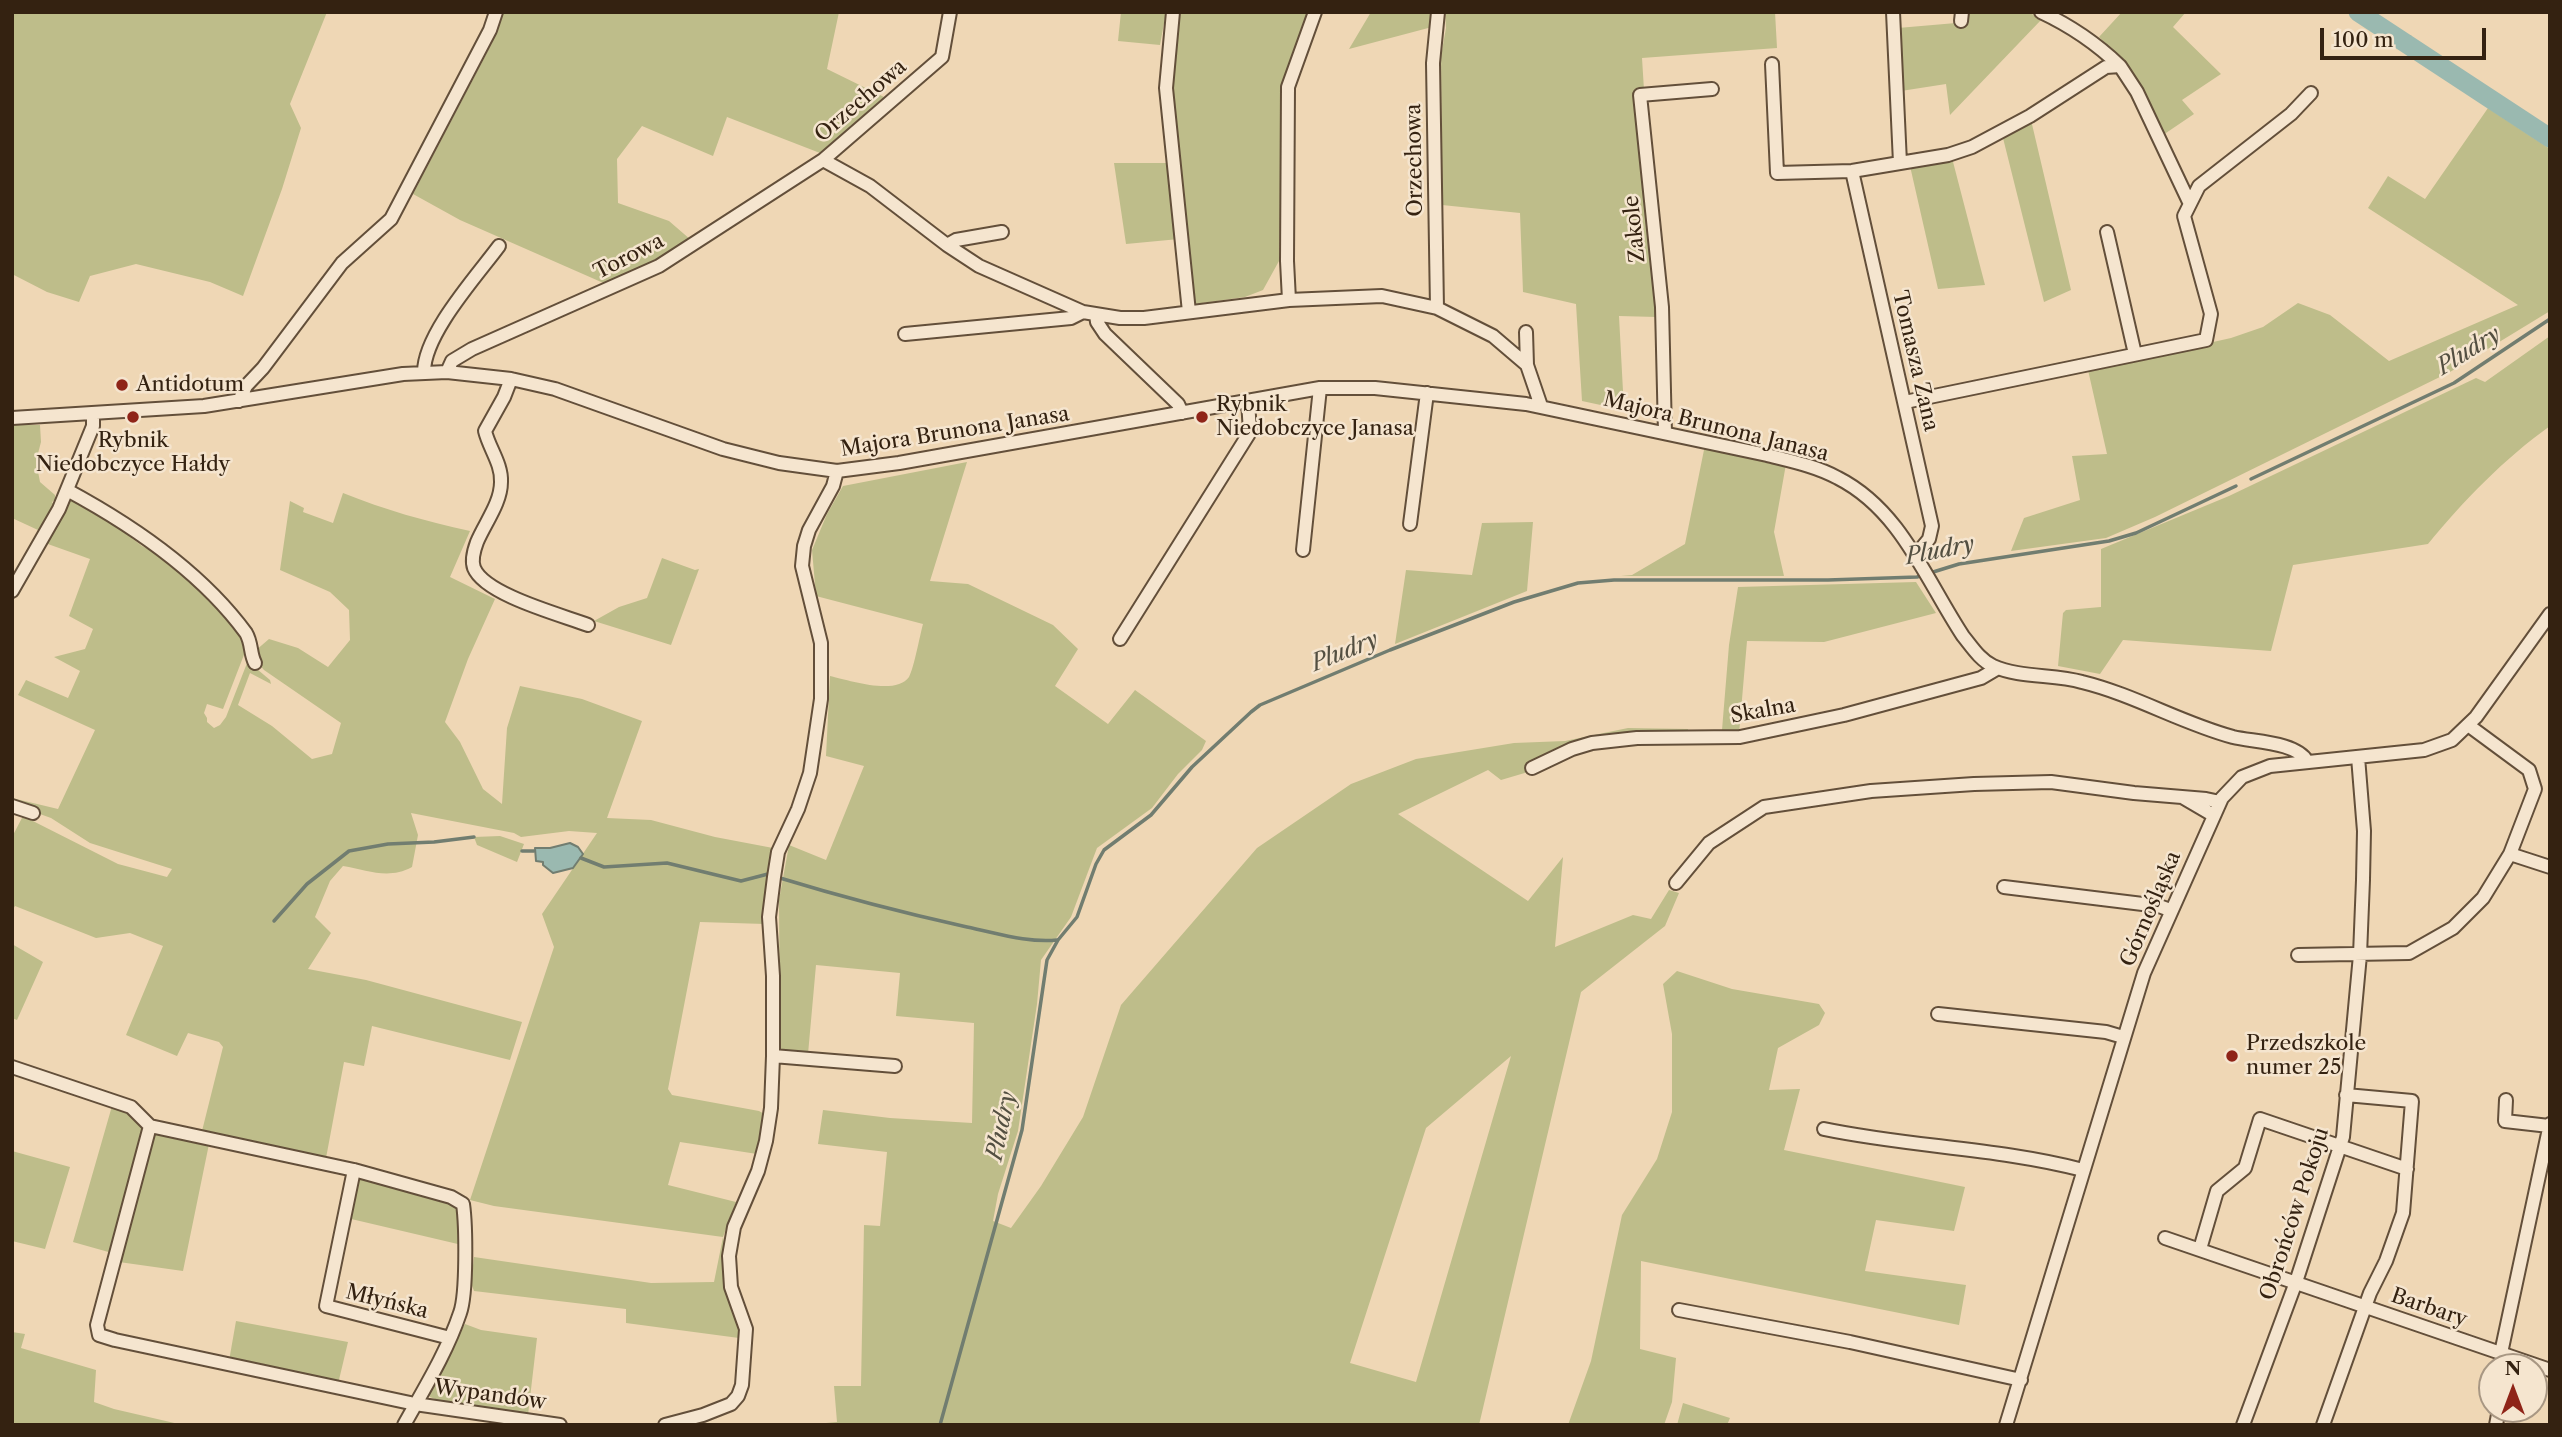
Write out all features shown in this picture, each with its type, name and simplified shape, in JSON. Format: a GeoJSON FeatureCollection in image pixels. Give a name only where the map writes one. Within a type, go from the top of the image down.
{"type":"FeatureCollection","features":[{"type":"Feature","properties":{"kind":"street"},"geometry":{"type":"LineString","coordinates":[[239,401],[246,386],[263,368],[342,263],[391,219],[496,12]]}},
{"type":"Feature","properties":{"kind":"street","name":"Orzechowa"},"geometry":{"type":"LineString","coordinates":[[950,12],[942,57],[823,160],[870,186],[979,266],[1090,313],[1131,318],[1289,300],[1382,296],[1437,308],[1493,336],[1527,365]]}},
{"type":"Feature","properties":{"kind":"street"},"geometry":{"type":"LineString","coordinates":[[1173,12],[1166,88],[1189,312]]}},
{"type":"Feature","properties":{"kind":"street"},"geometry":{"type":"LineString","coordinates":[[1289,300],[1288,87],[1315,12]]}},
{"type":"Feature","properties":{"kind":"street","name":"Orzechowa"},"geometry":{"type":"LineString","coordinates":[[1437,308],[1433,63],[1438,12]]}},
{"type":"Feature","properties":{"kind":"street"},"geometry":{"type":"LineString","coordinates":[[1893,12],[1900,163]]}},
{"type":"Feature","properties":{"kind":"street"},"geometry":{"type":"LineString","coordinates":[[2041,12],[2098,45],[2120,66],[2137,92],[2190,204]]}},
{"type":"Feature","properties":{"kind":"street"},"geometry":{"type":"LineString","coordinates":[[1772,64],[1777,173],[1852,171],[1948,155],[1972,147],[2030,116],[2106,68],[2120,66]]}},
{"type":"Feature","properties":{"kind":"street","name":"Zakole"},"geometry":{"type":"LineString","coordinates":[[1665,433],[1662,307],[1640,95],[1712,89]]}},
{"type":"Feature","properties":{"kind":"street"},"geometry":{"type":"LineString","coordinates":[[1905,402],[2206,340],[2211,314],[2184,216],[2199,186],[2291,114],[2311,93]]}},
{"type":"Feature","properties":{"kind":"street","name":"Torowa"},"geometry":{"type":"LineString","coordinates":[[447,372],[452,361],[472,349],[659,266],[823,160]]}},
{"type":"Feature","properties":{"kind":"street","name":"Tomasza Zana"},"geometry":{"type":"LineString","coordinates":[[1852,171],[1932,526],[1929,539],[1917,560]]}},
{"type":"Feature","properties":{"kind":"street"},"geometry":{"type":"LineString","coordinates":[[947,245],[956,240],[1002,232]]}},
{"type":"Feature","properties":{"kind":"street"},"geometry":{"type":"LineString","coordinates":[[2107,232],[2136,355]]}},
{"type":"Feature","properties":{"kind":"street"},"geometry":{"type":"LineString","coordinates":[[424,372],[434,335],[499,246]]}},
{"type":"Feature","properties":{"kind":"street"},"geometry":{"type":"LineString","coordinates":[[1090,313],[1105,334],[1154,379],[1178,404],[1182,413]]}},
{"type":"Feature","properties":{"kind":"street","name":"Orzechowa"},"geometry":{"type":"LineString","coordinates":[[905,334],[1071,318],[1090,313]]}},
{"type":"Feature","properties":{"kind":"street"},"geometry":{"type":"LineString","coordinates":[[1526,332],[1527,365],[1541,406]]}},
{"type":"Feature","properties":{"kind":"street","name":"Majora Brunona Janasa"},"geometry":{"type":"LineString","coordinates":[[12,418],[187,408],[424,372],[447,372],[511,379],[565,392],[744,455],[802,468],[837,471],[888,465],[1320,388],[1362,387],[1541,406],[1794,462],[1837,477],[1860,491],[1894,524],[1975,652],[1998,668]]}},
{"type":"Feature","properties":{"kind":"street"},"geometry":{"type":"LineString","coordinates":[[511,379],[485,431],[499,469],[501,487],[478,542],[473,557],[474,568],[485,581],[506,594],[588,625]]}},
{"type":"Feature","properties":{"kind":"street"},"geometry":{"type":"LineString","coordinates":[[1303,550],[1320,388]]}},
{"type":"Feature","properties":{"kind":"street"},"geometry":{"type":"LineString","coordinates":[[1410,524],[1427,393]]}},
{"type":"Feature","properties":{"kind":"street"},"geometry":{"type":"LineString","coordinates":[[1121,639],[1250,432],[1248,401]]}},
{"type":"Feature","properties":{"kind":"street"},"geometry":{"type":"LineString","coordinates":[[12,591],[67,491],[93,426],[93,413]]}},
{"type":"Feature","properties":{"kind":"street"},"geometry":{"type":"LineString","coordinates":[[665,1425],[704,1420],[731,1404],[742,1385],[746,1329],[731,1287],[729,1256],[734,1227],[758,1171],[766,1141],[771,1108],[773,1056],[773,976],[769,917],[778,852],[798,809],[810,773],[821,699],[821,643],[802,566],[804,546],[837,471]]}},
{"type":"Feature","properties":{"kind":"street"},"geometry":{"type":"LineString","coordinates":[[67,491],[153,545],[197,579],[247,635],[255,663]]}},
{"type":"Feature","properties":{"kind":"street","name":"Górnośląska"},"geometry":{"type":"LineString","coordinates":[[2006,1425],[2144,973],[2220,802],[2231,787],[2249,774],[2270,766],[2430,749],[2452,740],[2468,725],[2550,614]]}},
{"type":"Feature","properties":{"kind":"street"},"geometry":{"type":"LineString","coordinates":[[1998,668],[2096,685],[2207,729],[2293,749],[2303,754],[2307,761]]}},
{"type":"Feature","properties":{"kind":"street","name":"Skalna"},"geometry":{"type":"LineString","coordinates":[[1532,768],[1572,749],[1611,740],[1734,738],[1766,732],[1943,690],[1981,678],[1998,668]]}},
{"type":"Feature","properties":{"kind":"street"},"geometry":{"type":"LineString","coordinates":[[2298,955],[2409,953],[2453,928],[2483,898],[2510,853],[2535,789],[2529,770],[2468,725]]}},
{"type":"Feature","properties":{"kind":"street","name":"Obrońców Pokoju"},"geometry":{"type":"LineString","coordinates":[[2243,1425],[2296,1282],[2341,1147],[2360,955],[2364,831],[2358,757]]}},
{"type":"Feature","properties":{"kind":"street"},"geometry":{"type":"LineString","coordinates":[[1676,883],[1709,843],[1765,807],[1871,791],[2051,782],[2220,802]]}},
{"type":"Feature","properties":{"kind":"street"},"geometry":{"type":"LineString","coordinates":[[2184,797],[2213,815]]}},
{"type":"Feature","properties":{"kind":"street"},"geometry":{"type":"LineString","coordinates":[[12,806],[33,813]]}},
{"type":"Feature","properties":{"kind":"street"},"geometry":{"type":"LineString","coordinates":[[2510,853],[2550,867]]}},
{"type":"Feature","properties":{"kind":"street"},"geometry":{"type":"LineString","coordinates":[[2004,887],[2159,906],[2170,910]]}},
{"type":"Feature","properties":{"kind":"street"},"geometry":{"type":"LineString","coordinates":[[1938,1014],[2106,1032],[2123,1037]]}},
{"type":"Feature","properties":{"kind":"street"},"geometry":{"type":"LineString","coordinates":[[773,1056],[895,1066]]}},
{"type":"Feature","properties":{"kind":"street"},"geometry":{"type":"LineString","coordinates":[[12,1067],[131,1107],[151,1127]]}},
{"type":"Feature","properties":{"kind":"street"},"geometry":{"type":"LineString","coordinates":[[2323,1425],[2365,1307],[2386,1261],[2403,1213],[2412,1101],[2346,1095]]}},
{"type":"Feature","properties":{"kind":"street"},"geometry":{"type":"LineString","coordinates":[[2506,1100],[2505,1121],[2549,1125],[2508,1353]]}},
{"type":"Feature","properties":{"kind":"street"},"geometry":{"type":"LineString","coordinates":[[2200,1249],[2217,1191],[2245,1168],[2260,1119],[2407,1169]]}},
{"type":"Feature","properties":{"kind":"street","name":"Młyńska"},"geometry":{"type":"LineString","coordinates":[[151,1127],[354,1170],[451,1197],[463,1204],[465,1248],[462,1310],[404,1425]]}},
{"type":"Feature","properties":{"kind":"street","name":"Wypandów"},"geometry":{"type":"LineString","coordinates":[[151,1127],[97,1325],[99,1335],[415,1404],[560,1425]]}},
{"type":"Feature","properties":{"kind":"street"},"geometry":{"type":"LineString","coordinates":[[1824,1129],[1864,1138],[2026,1158],[2083,1170]]}},
{"type":"Feature","properties":{"kind":"street","name":"Młyńska"},"geometry":{"type":"LineString","coordinates":[[354,1170],[326,1306],[450,1338]]}},
{"type":"Feature","properties":{"kind":"street","name":"Barbary"},"geometry":{"type":"LineString","coordinates":[[2165,1237],[2491,1353]]}},
{"type":"Feature","properties":{"kind":"street"},"geometry":{"type":"LineString","coordinates":[[1679,1310],[1850,1342],[2021,1380]]}},
{"type":"Feature","properties":{"kind":"shaded area"},"geometry":{"type":"Polygon","coordinates":[[[12,12],[327,12],[290,104],[301,128],[243,296],[210,282],[136,264],[90,276],[79,302],[47,292],[12,274],[12,12]]]}},
{"type":"Feature","properties":{"kind":"shaded area"},"geometry":{"type":"Polygon","coordinates":[[[503,12],[839,12],[827,69],[884,97],[820,153],[727,117],[713,156],[642,126],[617,159],[618,203],[669,221],[691,240],[608,285],[460,220],[413,194],[492,43],[503,12]]]}},
{"type":"Feature","properties":{"kind":"shaded area"},"geometry":{"type":"Polygon","coordinates":[[[1121,12],[1166,12],[1160,45],[1118,41],[1121,12]]]}},
{"type":"Feature","properties":{"kind":"shaded area"},"geometry":{"type":"Polygon","coordinates":[[[1180,12],[1310,12],[1284,84],[1279,261],[1263,290],[1245,297],[1195,304],[1176,153],[1171,84],[1180,12]]]}},
{"type":"Feature","properties":{"kind":"shaded area"},"geometry":{"type":"Polygon","coordinates":[[[1371,12],[1433,12],[1432,27],[1349,49],[1371,12]]]}},
{"type":"Feature","properties":{"kind":"shaded area"},"geometry":{"type":"Polygon","coordinates":[[[1445,12],[1775,12],[1777,48],[1642,58],[1644,90],[1634,90],[1657,317],[1619,316],[1624,410],[1582,401],[1576,304],[1523,292],[1520,213],[1442,205],[1441,56],[1446,28],[1445,12]]]}},
{"type":"Feature","properties":{"kind":"shaded area"},"geometry":{"type":"Polygon","coordinates":[[[1958,12],[2029,12],[2041,20],[1950,115],[1946,84],[1901,91],[1898,28],[1956,23],[1958,12]]]}},
{"type":"Feature","properties":{"kind":"shaded area"},"geometry":{"type":"Polygon","coordinates":[[[2122,12],[2186,12],[2173,27],[2221,74],[2182,100],[2194,114],[2163,135],[2120,58],[2099,37],[2122,12]]]}},
{"type":"Feature","properties":{"kind":"shaded area"},"geometry":{"type":"Polygon","coordinates":[[[2488,108],[2550,149],[2550,311],[2450,372],[2155,517],[2106,538],[2011,551],[2024,518],[2080,500],[2072,456],[2107,454],[2088,370],[2231,338],[2263,327],[2298,303],[2330,315],[2389,361],[2518,305],[2368,208],[2388,176],[2425,199],[2488,108]]]}},
{"type":"Feature","properties":{"kind":"shaded area"},"geometry":{"type":"Polygon","coordinates":[[[2031,120],[2071,290],[2044,302],[2002,134],[2031,120]]]}},
{"type":"Feature","properties":{"kind":"shaded area"},"geometry":{"type":"Polygon","coordinates":[[[1952,158],[1985,285],[1938,289],[1910,166],[1952,158]]]}},
{"type":"Feature","properties":{"kind":"shaded area"},"geometry":{"type":"Polygon","coordinates":[[[1114,163],[1167,163],[1179,239],[1126,244],[1114,163]]]}},
{"type":"Feature","properties":{"kind":"shaded area"},"geometry":{"type":"Polygon","coordinates":[[[2550,336],[2550,426],[2485,481],[2428,544],[2293,565],[2271,651],[2123,640],[2100,674],[2058,666],[2063,613],[2066,610],[2101,607],[2101,549],[2229,496],[2476,378],[2485,382],[2550,336]]]}},
{"type":"Feature","properties":{"kind":"shaded area"},"geometry":{"type":"Polygon","coordinates":[[[12,425],[40,425],[41,442],[36,461],[40,482],[55,495],[52,502],[56,507],[39,534],[38,530],[12,518],[12,425]]]}},
{"type":"Feature","properties":{"kind":"shaded area"},"geometry":{"type":"Polygon","coordinates":[[[1705,445],[1786,464],[1774,532],[1784,576],[1621,576],[1632,575],[1685,544],[1705,445]]]}},
{"type":"Feature","properties":{"kind":"shaded area"},"geometry":{"type":"Polygon","coordinates":[[[967,462],[930,581],[968,584],[1053,625],[1078,649],[1055,686],[1108,724],[1135,690],[1206,741],[1202,750],[1178,774],[1152,808],[1097,848],[1071,917],[1041,960],[1018,1131],[998,1194],[993,1221],[1011,1228],[1041,1186],[1083,1117],[1121,1005],[1257,848],[1351,784],[1416,759],[1514,743],[1565,741],[1628,728],[1688,729],[1689,734],[1625,735],[1527,766],[1528,772],[1501,780],[1488,770],[1398,814],[1528,901],[1563,857],[1555,947],[1633,915],[1651,919],[1669,890],[1679,893],[1665,926],[1581,992],[1479,1425],[803,1425],[837,1422],[834,1386],[861,1386],[864,1225],[880,1226],[887,1152],[818,1144],[823,1110],[890,1118],[972,1123],[974,1023],[896,1016],[900,973],[816,965],[808,1054],[780,1051],[779,900],[789,845],[826,860],[864,766],[826,756],[830,676],[871,685],[903,683],[911,673],[923,624],[816,596],[812,550],[827,514],[843,486],[967,462]],[[1511,1056],[1426,1128],[1350,1363],[1416,1382],[1511,1056]]]}},
{"type":"Feature","properties":{"kind":"shaded area"},"geometry":{"type":"Polygon","coordinates":[[[343,493],[405,515],[470,531],[450,577],[495,599],[468,659],[445,722],[460,742],[483,789],[502,804],[507,728],[520,686],[582,699],[642,721],[607,818],[651,820],[715,837],[773,848],[765,924],[700,922],[668,1089],[672,1095],[759,1111],[766,1115],[757,1154],[680,1142],[668,1185],[736,1202],[723,1237],[494,1206],[470,1200],[554,947],[542,914],[597,833],[569,831],[521,837],[514,833],[411,813],[418,835],[412,867],[386,873],[343,866],[330,881],[315,917],[331,933],[308,969],[366,980],[522,1022],[510,1060],[372,1026],[364,1066],[344,1062],[326,1158],[201,1135],[223,1047],[219,1042],[188,1033],[177,1056],[126,1035],[163,946],[130,933],[96,938],[15,906],[12,911],[12,837],[23,816],[118,864],[167,877],[172,869],[90,843],[51,818],[12,804],[12,798],[58,809],[95,730],[18,695],[26,680],[68,698],[80,671],[54,657],[85,649],[93,629],[69,616],[90,559],[45,543],[66,502],[75,500],[111,522],[142,546],[165,558],[190,577],[235,626],[247,647],[223,709],[207,704],[204,713],[207,722],[214,728],[226,717],[249,658],[251,664],[270,680],[271,684],[250,673],[238,705],[272,726],[312,759],[332,754],[341,723],[264,670],[257,662],[255,651],[269,639],[298,648],[328,667],[350,640],[349,610],[330,592],[280,570],[290,501],[304,508],[303,512],[333,523],[343,493]]]}},
{"type":"Feature","properties":{"kind":"shaded area"},"geometry":{"type":"Polygon","coordinates":[[[1533,522],[1527,591],[1395,644],[1406,570],[1472,575],[1482,523],[1533,522]]]}},
{"type":"Feature","properties":{"kind":"shaded area"},"geometry":{"type":"Polygon","coordinates":[[[662,558],[699,569],[671,645],[594,621],[619,607],[647,598],[662,558]]]}},
{"type":"Feature","properties":{"kind":"shaded area"},"geometry":{"type":"Polygon","coordinates":[[[1916,582],[1936,613],[1824,642],[1747,641],[1739,734],[1722,730],[1729,645],[1738,587],[1916,582]]]}},
{"type":"Feature","properties":{"kind":"shaded area"},"geometry":{"type":"Polygon","coordinates":[[[500,836],[524,844],[517,862],[477,845],[474,837],[500,836]]]}},
{"type":"Feature","properties":{"kind":"shaded area"},"geometry":{"type":"Polygon","coordinates":[[[12,944],[43,962],[17,1020],[12,1018],[12,944]]]}},
{"type":"Feature","properties":{"kind":"shaded area"},"geometry":{"type":"Polygon","coordinates":[[[1677,971],[1732,989],[1819,1004],[1825,1013],[1819,1025],[1778,1048],[1769,1090],[1800,1089],[1784,1150],[1965,1187],[1954,1231],[1876,1220],[1865,1271],[1966,1285],[1959,1325],[1641,1261],[1640,1349],[1676,1358],[1672,1402],[1664,1425],[1568,1425],[1591,1361],[1622,1215],[1657,1159],[1672,1112],[1672,1034],[1663,984],[1677,971]]]}},
{"type":"Feature","properties":{"kind":"shaded area"},"geometry":{"type":"Polygon","coordinates":[[[112,1106],[130,1113],[146,1131],[112,1253],[73,1242],[112,1106]]]}},
{"type":"Feature","properties":{"kind":"shaded area"},"geometry":{"type":"Polygon","coordinates":[[[154,1131],[209,1144],[183,1271],[119,1262],[154,1131]]]}},
{"type":"Feature","properties":{"kind":"shaded area"},"geometry":{"type":"Polygon","coordinates":[[[12,1151],[70,1167],[45,1249],[12,1241],[12,1151]]]}},
{"type":"Feature","properties":{"kind":"shaded area"},"geometry":{"type":"Polygon","coordinates":[[[356,1175],[437,1196],[458,1208],[462,1245],[347,1218],[356,1175]]]}},
{"type":"Feature","properties":{"kind":"shaded area"},"geometry":{"type":"Polygon","coordinates":[[[723,1237],[743,1327],[739,1338],[626,1323],[626,1309],[474,1291],[471,1283],[474,1257],[651,1283],[714,1282],[723,1237]]]}},
{"type":"Feature","properties":{"kind":"shaded area"},"geometry":{"type":"Polygon","coordinates":[[[236,1321],[348,1342],[338,1384],[229,1361],[236,1321]]]}},
{"type":"Feature","properties":{"kind":"shaded area"},"geometry":{"type":"Polygon","coordinates":[[[465,1324],[481,1330],[537,1338],[528,1415],[443,1402],[430,1397],[428,1392],[465,1324]]]}},
{"type":"Feature","properties":{"kind":"shaded area"},"geometry":{"type":"Polygon","coordinates":[[[12,1332],[25,1334],[21,1348],[96,1370],[94,1402],[183,1425],[12,1425],[12,1332]]]}},
{"type":"Feature","properties":{"kind":"shaded area"},"geometry":{"type":"Polygon","coordinates":[[[1683,1403],[1730,1418],[1727,1425],[1677,1425],[1683,1403]]]}},
{"type":"Feature","properties":{"kind":"water"},"geometry":{"type":"Polygon","coordinates":[[[570,843],[578,847],[583,854],[573,868],[553,873],[543,862],[536,861],[535,848],[550,848],[570,843]]]}},
{"type":"Feature","properties":{"kind":"waterway"},"geometry":{"type":"LineString","coordinates":[[2358,12],[2550,138]]}},
{"type":"Feature","properties":{"kind":"waterway"},"geometry":{"type":"LineString","coordinates":[[2410,37],[2410,46]]}},
{"type":"Feature","properties":{"kind":"waterway","name":"Pludry"},"geometry":{"type":"LineString","coordinates":[[2251,479],[2454,383],[2550,319]]}},
{"type":"Feature","properties":{"kind":"waterway","name":"Pludry"},"geometry":{"type":"LineString","coordinates":[[940,1425],[1022,1130],[1047,960],[1058,940],[1077,917],[1096,864],[1104,850],[1151,815],[1192,767],[1260,705],[1390,650],[1514,602],[1578,583],[1614,580],[1828,580],[1917,577],[1959,564],[2109,541],[2136,533],[2236,486]]}},
{"type":"Feature","properties":{"kind":"waterway"},"geometry":{"type":"LineString","coordinates":[[274,921],[307,884],[349,851],[388,844],[474,837]]}},
{"type":"Feature","properties":{"kind":"waterway"},"geometry":{"type":"LineString","coordinates":[[522,851],[534,851]]}},
{"type":"Feature","properties":{"kind":"waterway"},"geometry":{"type":"LineString","coordinates":[[581,858],[604,867],[667,863],[741,881],[768,874]]}},
{"type":"Feature","properties":{"kind":"waterway"},"geometry":{"type":"LineString","coordinates":[[780,878],[967,927],[1023,939],[1057,940]]}},
{"type":"Feature","properties":{"kind":"place","name":"Antidotum"},"geometry":{"type":"Point","coordinates":[122,385]}},
{"type":"Feature","properties":{"kind":"place","name":"Rybnik Niedobczyce Hałdy"},"geometry":{"type":"Point","coordinates":[133,417]}},
{"type":"Feature","properties":{"kind":"place","name":"Rybnik Niedobczyce Janasa"},"geometry":{"type":"Point","coordinates":[1202,417]}},
{"type":"Feature","properties":{"kind":"place","name":"Przedszkole numer 25"},"geometry":{"type":"Point","coordinates":[2232,1056]}}]}
